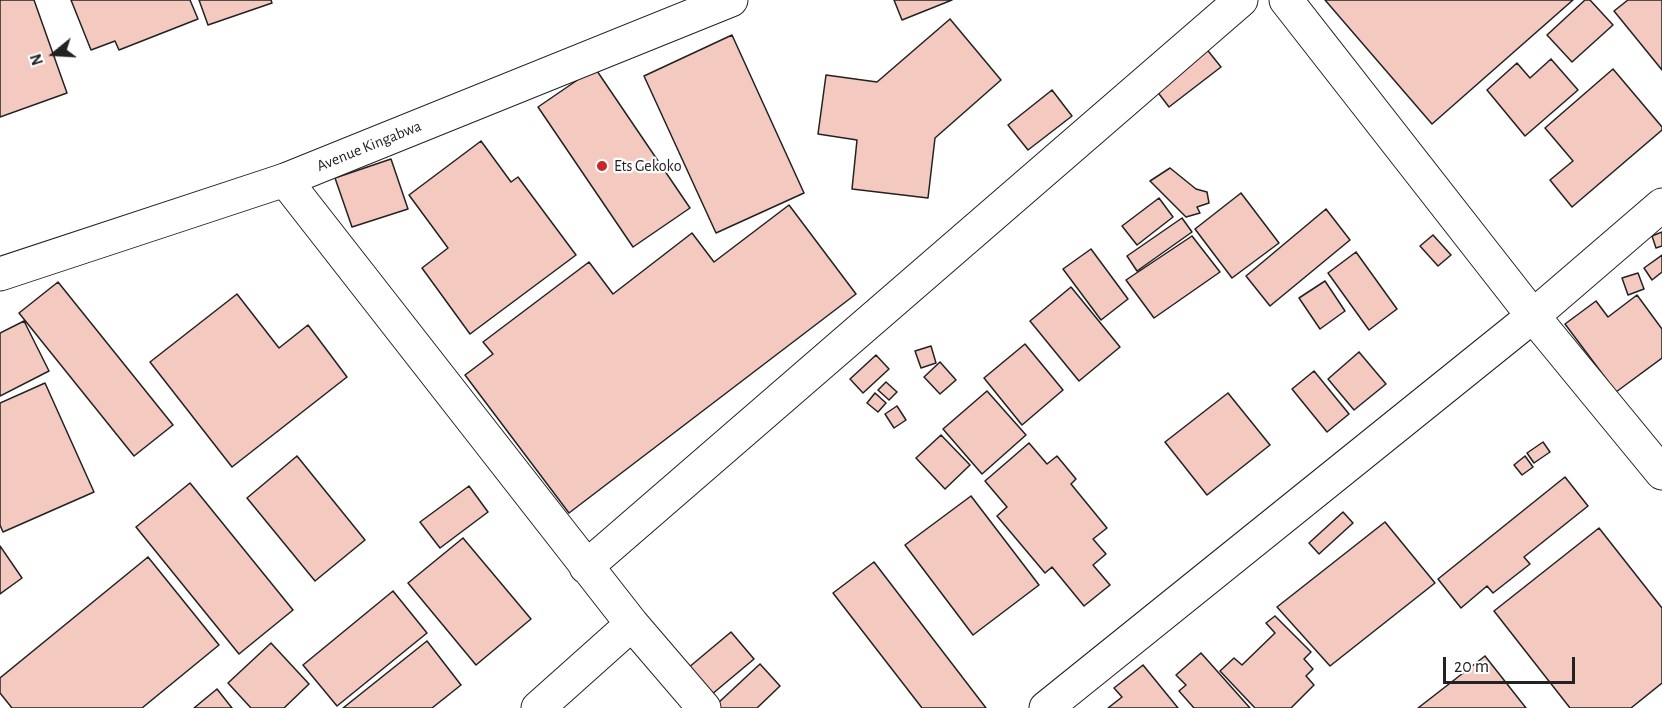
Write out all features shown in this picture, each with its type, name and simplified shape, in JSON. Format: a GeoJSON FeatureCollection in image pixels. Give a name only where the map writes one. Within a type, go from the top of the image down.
{"type":"FeatureCollection","features":[{"type":"Feature","properties":{"kind":"street","name":"Avenue Kingabwa"},"geometry":{"type":"LineString","coordinates":[[0,274],[285,180],[731,0]]}},
{"type":"Feature","properties":{"kind":"street"},"geometry":{"type":"LineString","coordinates":[[586,567],[1241,0]]}},
{"type":"Feature","properties":{"kind":"street"},"geometry":{"type":"LineString","coordinates":[[1286,0],[1533,316],[1662,473]]}},
{"type":"Feature","properties":{"kind":"street"},"geometry":{"type":"LineString","coordinates":[[285,180],[586,567],[704,708]]}},
{"type":"Feature","properties":{"kind":"street"},"geometry":{"type":"LineString","coordinates":[[1046,708],[1533,316],[1662,205]]}},
{"type":"Feature","properties":{"kind":"street"},"geometry":{"type":"LineString","coordinates":[[538,708],[632,624]]}},
{"type":"Feature","properties":{"kind":"building"},"geometry":{"type":"Polygon","coordinates":[[[0,0],[34,0],[67,93],[0,117],[0,0]]]}},
{"type":"Feature","properties":{"kind":"building"},"geometry":{"type":"Polygon","coordinates":[[[71,0],[190,0],[198,19],[119,50],[115,41],[91,50],[71,0]]]}},
{"type":"Feature","properties":{"kind":"building"},"geometry":{"type":"Polygon","coordinates":[[[199,0],[271,0],[272,3],[208,25],[199,0]]]}},
{"type":"Feature","properties":{"kind":"building"},"geometry":{"type":"Polygon","coordinates":[[[894,0],[952,0],[902,20],[894,0]]]}},
{"type":"Feature","properties":{"kind":"building"},"geometry":{"type":"Polygon","coordinates":[[[1325,0],[1573,0],[1432,124],[1325,0]]]}},
{"type":"Feature","properties":{"kind":"building"},"geometry":{"type":"Polygon","coordinates":[[[1585,0],[1590,0],[1613,25],[1572,62],[1547,35],[1585,0]]]}},
{"type":"Feature","properties":{"kind":"building"},"geometry":{"type":"Polygon","coordinates":[[[1628,0],[1662,0],[1662,70],[1614,11],[1628,0]]]}},
{"type":"Feature","properties":{"kind":"building"},"geometry":{"type":"Polygon","coordinates":[[[950,19],[1001,80],[935,138],[928,198],[852,189],[857,140],[818,134],[826,75],[877,82],[950,19]]]}},
{"type":"Feature","properties":{"kind":"building"},"geometry":{"type":"Polygon","coordinates":[[[732,35],[804,193],[716,233],[644,76],[732,35]]]}},
{"type":"Feature","properties":{"kind":"building"},"geometry":{"type":"Polygon","coordinates":[[[1201,42],[1221,67],[1169,107],[1150,82],[1201,42]]]}},
{"type":"Feature","properties":{"kind":"building"},"geometry":{"type":"Polygon","coordinates":[[[1551,59],[1578,90],[1525,136],[1487,90],[1517,63],[1530,78],[1551,59]]]}},
{"type":"Feature","properties":{"kind":"building"},"geometry":{"type":"Polygon","coordinates":[[[595,68],[690,208],[633,247],[538,107],[595,68]]]}},
{"type":"Feature","properties":{"kind":"building"},"geometry":{"type":"Polygon","coordinates":[[[1613,69],[1662,127],[1662,130],[1572,207],[1550,180],[1573,161],[1545,128],[1613,69]]]}},
{"type":"Feature","properties":{"kind":"building"},"geometry":{"type":"Polygon","coordinates":[[[1052,90],[1072,116],[1028,150],[1008,125],[1052,90]]]}},
{"type":"Feature","properties":{"kind":"building"},"geometry":{"type":"Polygon","coordinates":[[[481,141],[511,182],[518,177],[576,255],[470,334],[422,268],[448,248],[409,195],[481,141]]]}},
{"type":"Feature","properties":{"kind":"building"},"geometry":{"type":"Polygon","coordinates":[[[391,159],[408,209],[352,227],[335,178],[391,159]]]}},
{"type":"Feature","properties":{"kind":"building"},"geometry":{"type":"Polygon","coordinates":[[[1170,168],[1196,189],[1207,192],[1209,203],[1197,207],[1200,213],[1186,217],[1150,181],[1170,168]]]}},
{"type":"Feature","properties":{"kind":"building"},"geometry":{"type":"Polygon","coordinates":[[[1241,193],[1279,243],[1232,278],[1195,229],[1241,193]]]}},
{"type":"Feature","properties":{"kind":"building"},"geometry":{"type":"Polygon","coordinates":[[[1159,198],[1173,217],[1137,245],[1122,226],[1159,198]]]}},
{"type":"Feature","properties":{"kind":"building"},"geometry":{"type":"Polygon","coordinates":[[[789,205],[856,294],[569,513],[465,375],[493,354],[483,342],[589,262],[613,294],[692,233],[714,262],[789,205]]]}},
{"type":"Feature","properties":{"kind":"building"},"geometry":{"type":"Polygon","coordinates":[[[1326,209],[1350,240],[1270,306],[1246,276],[1326,209]]]}},
{"type":"Feature","properties":{"kind":"building"},"geometry":{"type":"Polygon","coordinates":[[[1182,218],[1192,232],[1137,271],[1127,256],[1182,218]]]}},
{"type":"Feature","properties":{"kind":"building"},"geometry":{"type":"Polygon","coordinates":[[[1662,232],[1662,246],[1656,248],[1652,236],[1662,232]]]}},
{"type":"Feature","properties":{"kind":"building"},"geometry":{"type":"Polygon","coordinates":[[[1433,235],[1451,255],[1438,266],[1420,246],[1433,235]]]}},
{"type":"Feature","properties":{"kind":"building"},"geometry":{"type":"Polygon","coordinates":[[[1192,236],[1220,272],[1154,318],[1126,280],[1192,236]]]}},
{"type":"Feature","properties":{"kind":"building"},"geometry":{"type":"Polygon","coordinates":[[[1091,249],[1128,299],[1101,320],[1063,269],[1091,249]]]}},
{"type":"Feature","properties":{"kind":"building"},"geometry":{"type":"Polygon","coordinates":[[[1356,252],[1397,309],[1369,330],[1328,273],[1356,252]]]}},
{"type":"Feature","properties":{"kind":"building"},"geometry":{"type":"Polygon","coordinates":[[[1662,255],[1662,272],[1652,280],[1644,268],[1662,255]]]}},
{"type":"Feature","properties":{"kind":"building"},"geometry":{"type":"Polygon","coordinates":[[[1638,273],[1644,289],[1628,295],[1622,278],[1638,273]]]}},
{"type":"Feature","properties":{"kind":"building"},"geometry":{"type":"Polygon","coordinates":[[[1325,281],[1345,311],[1320,329],[1299,298],[1325,281]]]}},
{"type":"Feature","properties":{"kind":"building"},"geometry":{"type":"Polygon","coordinates":[[[58,282],[173,425],[134,456],[19,313],[58,282]]]}},
{"type":"Feature","properties":{"kind":"building"},"geometry":{"type":"Polygon","coordinates":[[[1071,287],[1120,347],[1079,381],[1030,321],[1071,287]]]}},
{"type":"Feature","properties":{"kind":"building"},"geometry":{"type":"Polygon","coordinates":[[[237,294],[279,348],[308,325],[347,377],[232,467],[150,362],[237,294]]]}},
{"type":"Feature","properties":{"kind":"building"},"geometry":{"type":"Polygon","coordinates":[[[1637,295],[1662,329],[1662,358],[1616,392],[1565,324],[1596,301],[1608,317],[1637,295]]]}},
{"type":"Feature","properties":{"kind":"building"},"geometry":{"type":"Polygon","coordinates":[[[24,321],[49,371],[0,396],[0,333],[24,321]]]}},
{"type":"Feature","properties":{"kind":"building"},"geometry":{"type":"Polygon","coordinates":[[[1025,344],[1063,390],[1022,425],[984,378],[1025,344]]]}},
{"type":"Feature","properties":{"kind":"building"},"geometry":{"type":"Polygon","coordinates":[[[931,346],[936,363],[921,368],[915,351],[931,346]]]}},
{"type":"Feature","properties":{"kind":"building"},"geometry":{"type":"Polygon","coordinates":[[[1359,352],[1386,384],[1354,410],[1328,379],[1359,352]]]}},
{"type":"Feature","properties":{"kind":"building"},"geometry":{"type":"Polygon","coordinates":[[[876,355],[889,369],[863,393],[850,379],[876,355]]]}},
{"type":"Feature","properties":{"kind":"building"},"geometry":{"type":"Polygon","coordinates":[[[940,362],[956,380],[940,394],[924,377],[940,362]]]}},
{"type":"Feature","properties":{"kind":"building"},"geometry":{"type":"Polygon","coordinates":[[[1314,371],[1349,414],[1327,432],[1292,389],[1314,371]]]}},
{"type":"Feature","properties":{"kind":"building"},"geometry":{"type":"Polygon","coordinates":[[[886,382],[897,392],[889,400],[878,390],[886,382]]]}},
{"type":"Feature","properties":{"kind":"building"},"geometry":{"type":"Polygon","coordinates":[[[45,383],[94,492],[3,532],[0,525],[0,403],[45,383]]]}},
{"type":"Feature","properties":{"kind":"building"},"geometry":{"type":"Polygon","coordinates":[[[987,391],[1026,435],[982,474],[943,429],[987,391]]]}},
{"type":"Feature","properties":{"kind":"building"},"geometry":{"type":"Polygon","coordinates":[[[875,393],[886,403],[878,412],[867,403],[875,393]]]}},
{"type":"Feature","properties":{"kind":"building"},"geometry":{"type":"Polygon","coordinates":[[[1228,393],[1270,445],[1207,495],[1165,442],[1228,393]]]}},
{"type":"Feature","properties":{"kind":"building"},"geometry":{"type":"Polygon","coordinates":[[[897,406],[906,420],[894,428],[885,414],[897,406]]]}},
{"type":"Feature","properties":{"kind":"building"},"geometry":{"type":"Polygon","coordinates":[[[941,435],[970,465],[945,489],[916,458],[941,435]]]}},
{"type":"Feature","properties":{"kind":"building"},"geometry":{"type":"Polygon","coordinates":[[[1543,442],[1550,452],[1534,463],[1527,453],[1543,442]]]}},
{"type":"Feature","properties":{"kind":"building"},"geometry":{"type":"Polygon","coordinates":[[[1029,443],[1047,464],[1057,456],[1076,479],[1071,484],[1107,528],[1093,539],[1106,554],[1093,565],[1110,585],[1084,606],[1052,567],[1045,573],[997,516],[1007,507],[985,481],[1029,443]]]}},
{"type":"Feature","properties":{"kind":"building"},"geometry":{"type":"Polygon","coordinates":[[[297,456],[365,540],[315,581],[247,498],[297,456]]]}},
{"type":"Feature","properties":{"kind":"building"},"geometry":{"type":"Polygon","coordinates":[[[1525,456],[1533,467],[1522,475],[1514,465],[1525,456]]]}},
{"type":"Feature","properties":{"kind":"building"},"geometry":{"type":"Polygon","coordinates":[[[1565,477],[1588,506],[1524,557],[1530,564],[1493,593],[1487,586],[1461,608],[1438,579],[1565,477]]]}},
{"type":"Feature","properties":{"kind":"building"},"geometry":{"type":"Polygon","coordinates":[[[190,483],[293,610],[239,654],[136,527],[190,483]]]}},
{"type":"Feature","properties":{"kind":"building"},"geometry":{"type":"Polygon","coordinates":[[[469,486],[488,512],[440,548],[420,522],[469,486]]]}},
{"type":"Feature","properties":{"kind":"building"},"geometry":{"type":"Polygon","coordinates":[[[971,496],[1039,585],[973,635],[905,545],[971,496]]]}},
{"type":"Feature","properties":{"kind":"building"},"geometry":{"type":"Polygon","coordinates":[[[1343,512],[1353,523],[1319,554],[1309,543],[1343,512]]]}},
{"type":"Feature","properties":{"kind":"building"},"geometry":{"type":"Polygon","coordinates":[[[1385,522],[1435,583],[1330,666],[1277,607],[1385,522]]]}},
{"type":"Feature","properties":{"kind":"building"},"geometry":{"type":"Polygon","coordinates":[[[1599,528],[1662,608],[1662,683],[1631,708],[1570,708],[1494,611],[1599,528]]]}},
{"type":"Feature","properties":{"kind":"building"},"geometry":{"type":"Polygon","coordinates":[[[463,538],[531,619],[476,665],[408,583],[463,538]]]}},
{"type":"Feature","properties":{"kind":"building"},"geometry":{"type":"Polygon","coordinates":[[[0,546],[22,578],[0,594],[0,546]]]}},
{"type":"Feature","properties":{"kind":"building"},"geometry":{"type":"Polygon","coordinates":[[[148,557],[219,645],[142,708],[12,708],[0,693],[0,678],[148,557]]]}},
{"type":"Feature","properties":{"kind":"building"},"geometry":{"type":"Polygon","coordinates":[[[874,562],[986,708],[922,708],[833,593],[874,562]]]}},
{"type":"Feature","properties":{"kind":"building"},"geometry":{"type":"Polygon","coordinates":[[[393,591],[427,633],[337,706],[303,665],[393,591]]]}},
{"type":"Feature","properties":{"kind":"building"},"geometry":{"type":"Polygon","coordinates":[[[1275,616],[1311,652],[1304,659],[1313,669],[1306,676],[1314,685],[1291,708],[1255,708],[1220,671],[1234,658],[1242,665],[1275,633],[1266,623],[1275,616]]]}},
{"type":"Feature","properties":{"kind":"building"},"geometry":{"type":"Polygon","coordinates":[[[731,632],[754,659],[711,695],[688,668],[731,632]]]}},
{"type":"Feature","properties":{"kind":"building"},"geometry":{"type":"Polygon","coordinates":[[[427,641],[461,685],[432,708],[343,708],[427,641]]]}},
{"type":"Feature","properties":{"kind":"building"},"geometry":{"type":"Polygon","coordinates":[[[271,643],[309,684],[284,708],[251,708],[228,683],[271,643]]]}},
{"type":"Feature","properties":{"kind":"building"},"geometry":{"type":"Polygon","coordinates":[[[1201,653],[1250,708],[1194,708],[1179,691],[1186,685],[1176,675],[1201,653]]]}},
{"type":"Feature","properties":{"kind":"building"},"geometry":{"type":"Polygon","coordinates":[[[1485,656],[1526,708],[1418,708],[1485,656]]]}},
{"type":"Feature","properties":{"kind":"building"},"geometry":{"type":"Polygon","coordinates":[[[760,664],[780,686],[757,708],[720,708],[717,704],[760,664]]]}},
{"type":"Feature","properties":{"kind":"building"},"geometry":{"type":"Polygon","coordinates":[[[1143,665],[1178,708],[1108,708],[1122,697],[1114,688],[1143,665]]]}},
{"type":"Feature","properties":{"kind":"building"},"geometry":{"type":"Polygon","coordinates":[[[217,689],[232,708],[194,708],[217,689]]]}},
{"type":"Feature","properties":{"kind":"place","name":"Ets Gekoko"},"geometry":{"type":"Point","coordinates":[602,166]}}]}
